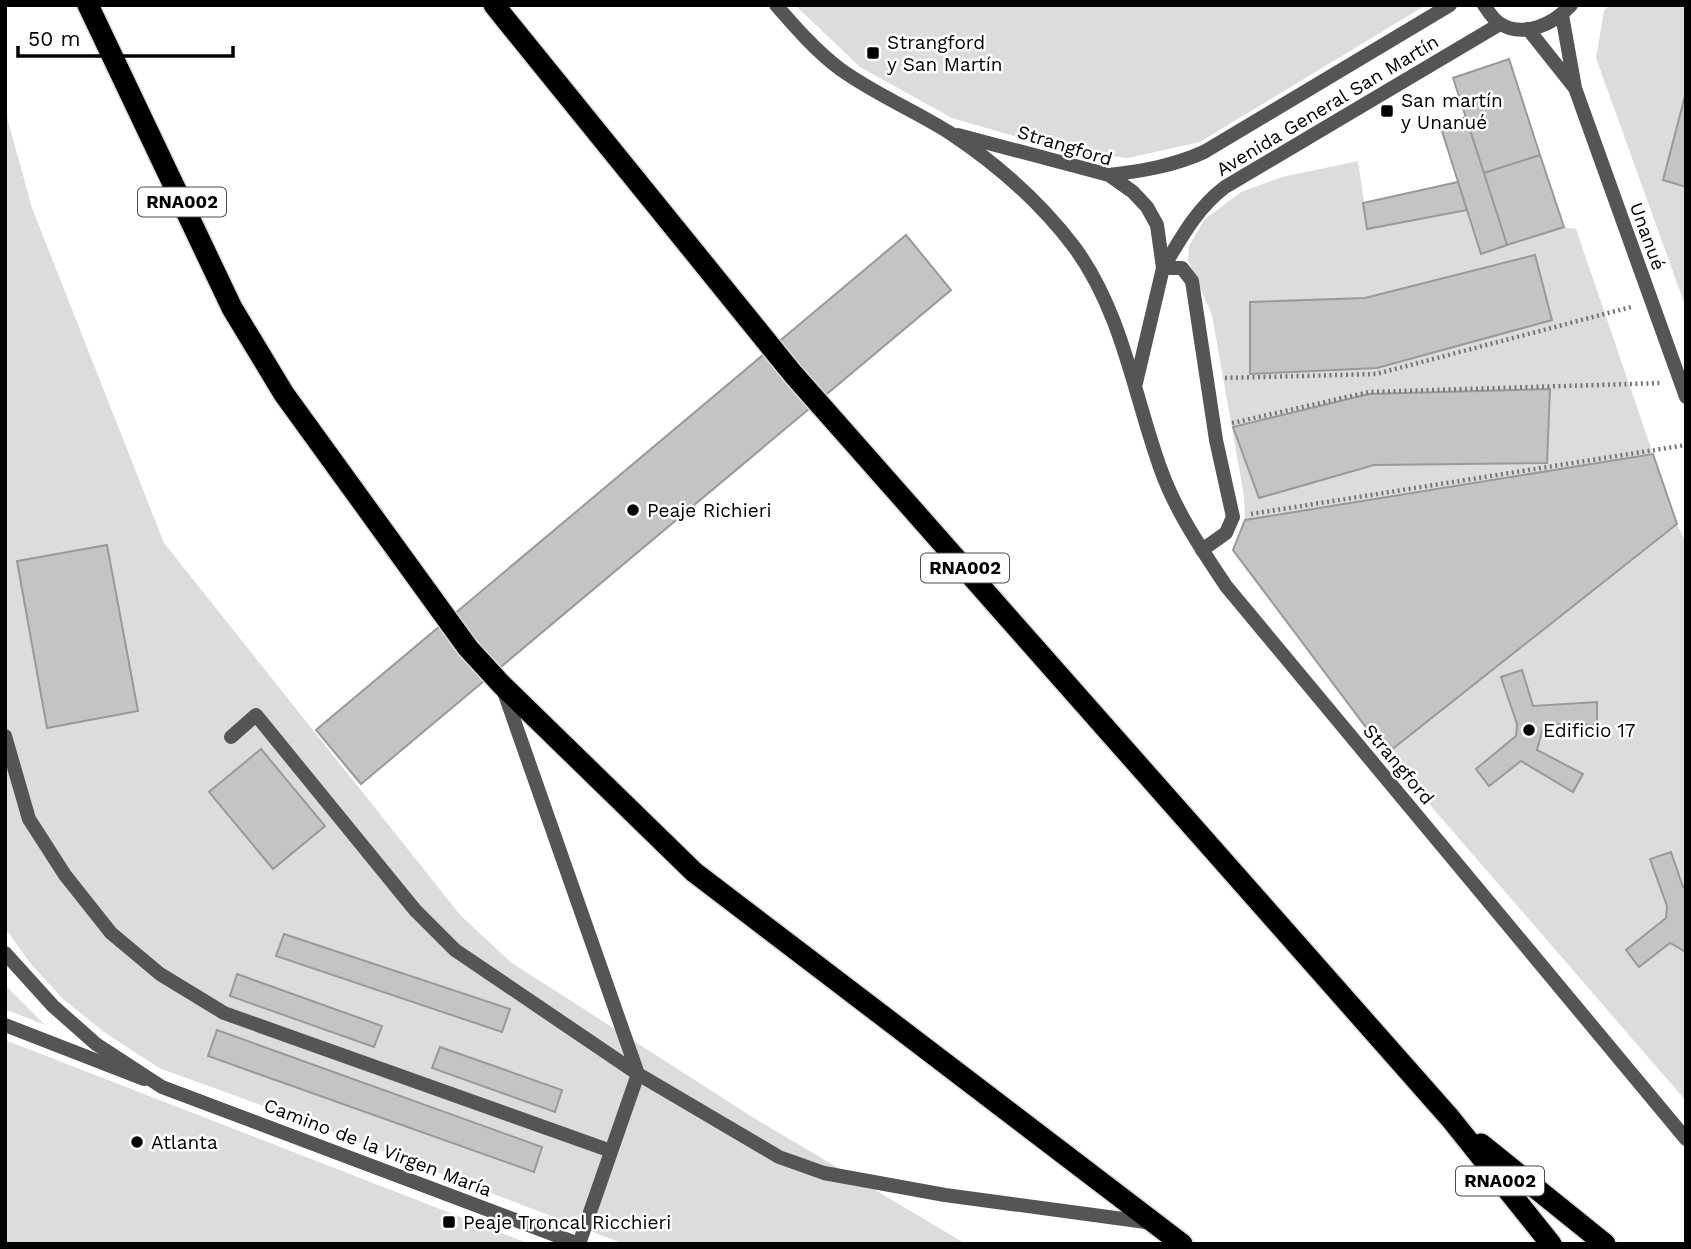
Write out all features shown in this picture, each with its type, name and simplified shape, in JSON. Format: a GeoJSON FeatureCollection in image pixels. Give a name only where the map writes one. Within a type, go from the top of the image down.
{"type":"FeatureCollection","features":[{"type":"Feature","properties":{"kind":"highway","name":"RNA002"},"geometry":{"type":"LineString","coordinates":[[88,5],[232,308],[278,383],[468,648],[501,684],[694,872],[1182,1244]]}},
{"type":"Feature","properties":{"kind":"highway","name":"RNA002"},"geometry":{"type":"LineString","coordinates":[[494,5],[793,373],[1450,1118],[1551,1244]]}},
{"type":"Feature","properties":{"kind":"highway"},"geometry":{"type":"LineString","coordinates":[[1450,1118],[1605,1244]]}},
{"type":"Feature","properties":{"kind":"street","name":"Strangford"},"geometry":{"type":"LineString","coordinates":[[776,5],[808,42],[838,67],[875,93],[949,133],[1006,175],[1047,214],[1076,249],[1102,294],[1136,383],[1162,473],[1202,550],[1235,597],[1686,1139]]}},
{"type":"Feature","properties":{"kind":"street","name":"Avenida General San Martín"},"geometry":{"type":"LineString","coordinates":[[1109,175],[1156,169],[1180,163],[1204,152],[1450,5]]}},
{"type":"Feature","properties":{"kind":"street"},"geometry":{"type":"LineString","coordinates":[[1484,5],[1500,24],[1528,29],[1546,25],[1566,10]]}},
{"type":"Feature","properties":{"kind":"street","name":"Unanué"},"geometry":{"type":"LineString","coordinates":[[1566,10],[1575,89],[1686,397]]}},
{"type":"Feature","properties":{"kind":"street","name":"Avenida General San Martín"},"geometry":{"type":"LineString","coordinates":[[1163,268],[1193,218],[1225,187],[1500,24]]}},
{"type":"Feature","properties":{"kind":"street","name":"Unanué"},"geometry":{"type":"LineString","coordinates":[[1528,29],[1575,89]]}},
{"type":"Feature","properties":{"kind":"street","name":"Strangford"},"geometry":{"type":"LineString","coordinates":[[949,133],[1109,175],[1133,192],[1147,207],[1157,225],[1163,268],[1136,383]]}},
{"type":"Feature","properties":{"kind":"street"},"geometry":{"type":"LineString","coordinates":[[1163,268],[1182,268],[1192,281],[1214,427],[1233,517],[1226,533],[1202,550]]}},
{"type":"Feature","properties":{"kind":"street"},"geometry":{"type":"LineString","coordinates":[[501,684],[638,1074],[579,1244]]}},
{"type":"Feature","properties":{"kind":"street"},"geometry":{"type":"LineString","coordinates":[[231,737],[256,716],[415,910],[455,950],[638,1074],[779,1157],[824,1173],[945,1195],[1158,1224]]}},
{"type":"Feature","properties":{"kind":"street"},"geometry":{"type":"LineString","coordinates":[[5,736],[29,819],[65,875],[111,933],[160,974],[224,1013],[611,1151]]}},
{"type":"Feature","properties":{"kind":"street","name":"Camino de la Virgen María"},"geometry":{"type":"LineString","coordinates":[[5,953],[53,1006],[96,1044],[162,1087]]}},
{"type":"Feature","properties":{"kind":"street","name":"Camino de la Virgen María"},"geometry":{"type":"LineString","coordinates":[[5,1025],[579,1244]]}},
{"type":"Feature","properties":{"kind":"path"},"geometry":{"type":"LineString","coordinates":[[1207,379],[1377,373],[1651,302]]}},
{"type":"Feature","properties":{"kind":"path"},"geometry":{"type":"LineString","coordinates":[[1214,427],[1369,391],[1680,383]]}},
{"type":"Feature","properties":{"kind":"path"},"geometry":{"type":"LineString","coordinates":[[1233,517],[1686,445]]}},
{"type":"Feature","properties":{"kind":"shaded area"},"geometry":{"type":"Polygon","coordinates":[[[795,5],[1426,5],[1200,142],[1128,158],[1068,152],[952,118],[860,67],[795,5]]]}},
{"type":"Feature","properties":{"kind":"shaded area"},"geometry":{"type":"Polygon","coordinates":[[[1609,5],[1686,5],[1686,92],[1663,180],[1686,187],[1686,308],[1596,58],[1604,11],[1609,5]]]}},
{"type":"Feature","properties":{"kind":"shaded area"},"geometry":{"type":"Polygon","coordinates":[[[5,110],[32,208],[164,543],[461,916],[512,963],[754,1118],[966,1244],[624,1244],[159,1068],[104,1032],[63,999],[30,963],[5,928],[5,110]]]}},
{"type":"Feature","properties":{"kind":"shaded area"},"geometry":{"type":"Polygon","coordinates":[[[1358,161],[1368,229],[1467,210],[1481,254],[1564,227],[1576,229],[1653,454],[1245,520],[1244,496],[1212,315],[1188,260],[1189,246],[1204,220],[1241,192],[1282,177],[1358,161]]]}},
{"type":"Feature","properties":{"kind":"shaded area"},"geometry":{"type":"Polygon","coordinates":[[[1677,524],[1686,543],[1686,887],[1683,887],[1671,852],[1651,858],[1667,906],[1666,918],[1626,950],[1639,967],[1670,943],[1686,952],[1686,1101],[1386,754],[1677,524]],[[1522,670],[1502,677],[1517,724],[1516,736],[1476,769],[1489,785],[1521,761],[1573,792],[1583,774],[1537,750],[1544,724],[1596,724],[1597,702],[1533,706],[1522,670]]]}},
{"type":"Feature","properties":{"kind":"shaded area"},"geometry":{"type":"Polygon","coordinates":[[[5,985],[45,1025],[5,1009],[5,985]]]}},
{"type":"Feature","properties":{"kind":"shaded area","name":"Atlanta"},"geometry":{"type":"Polygon","coordinates":[[[5,1040],[530,1244],[5,1244],[5,1040]]]}},
{"type":"Feature","properties":{"kind":"building"},"geometry":{"type":"Polygon","coordinates":[[[1509,59],[1540,155],[1484,173],[1453,78],[1509,59]]]}},
{"type":"Feature","properties":{"kind":"building"},"geometry":{"type":"Polygon","coordinates":[[[1686,92],[1686,187],[1663,180],[1686,92]]]}},
{"type":"Feature","properties":{"kind":"building"},"geometry":{"type":"Polygon","coordinates":[[[1466,117],[1507,245],[1481,254],[1440,125],[1466,117]]]}},
{"type":"Feature","properties":{"kind":"building"},"geometry":{"type":"Polygon","coordinates":[[[1540,155],[1564,227],[1507,245],[1484,173],[1540,155]]]}},
{"type":"Feature","properties":{"kind":"building"},"geometry":{"type":"Polygon","coordinates":[[[1458,182],[1467,210],[1367,229],[1363,203],[1458,182]]]}},
{"type":"Feature","properties":{"kind":"building","name":"Peaje Richieri"},"geometry":{"type":"Polygon","coordinates":[[[906,235],[951,290],[361,784],[316,730],[906,235]]]}},
{"type":"Feature","properties":{"kind":"building"},"geometry":{"type":"Polygon","coordinates":[[[1535,255],[1552,320],[1377,368],[1250,374],[1250,302],[1365,298],[1535,255]]]}},
{"type":"Feature","properties":{"kind":"building"},"geometry":{"type":"Polygon","coordinates":[[[1550,389],[1547,463],[1374,465],[1259,498],[1233,427],[1369,394],[1550,389]]]}},
{"type":"Feature","properties":{"kind":"building"},"geometry":{"type":"Polygon","coordinates":[[[1653,454],[1677,524],[1386,754],[1233,550],[1245,520],[1653,454]]]}},
{"type":"Feature","properties":{"kind":"building"},"geometry":{"type":"Polygon","coordinates":[[[107,545],[138,711],[47,728],[17,561],[107,545]]]}},
{"type":"Feature","properties":{"kind":"building","name":"Edificio 17"},"geometry":{"type":"Polygon","coordinates":[[[1522,670],[1533,706],[1597,702],[1597,725],[1544,724],[1537,750],[1583,774],[1573,792],[1521,761],[1489,786],[1476,769],[1516,736],[1517,724],[1501,677],[1522,670]]]}},
{"type":"Feature","properties":{"kind":"building"},"geometry":{"type":"Polygon","coordinates":[[[261,749],[325,826],[273,869],[209,792],[261,749]]]}},
{"type":"Feature","properties":{"kind":"building"},"geometry":{"type":"Polygon","coordinates":[[[1671,852],[1683,887],[1686,887],[1686,952],[1670,943],[1639,967],[1626,950],[1666,918],[1667,906],[1650,859],[1671,852]]]}},
{"type":"Feature","properties":{"kind":"building"},"geometry":{"type":"Polygon","coordinates":[[[284,934],[510,1009],[502,1032],[276,956],[284,934]]]}},
{"type":"Feature","properties":{"kind":"building"},"geometry":{"type":"Polygon","coordinates":[[[237,974],[382,1026],[374,1047],[230,996],[237,974]]]}},
{"type":"Feature","properties":{"kind":"building"},"geometry":{"type":"Polygon","coordinates":[[[217,1030],[542,1147],[534,1172],[208,1056],[217,1030]]]}},
{"type":"Feature","properties":{"kind":"building"},"geometry":{"type":"Polygon","coordinates":[[[440,1047],[562,1090],[555,1112],[432,1068],[440,1047]]]}},
{"type":"Feature","properties":{"kind":"place","name":"Strangford y San Martín"},"geometry":{"type":"Point","coordinates":[873,53]}},
{"type":"Feature","properties":{"kind":"place","name":"San martín y Unanué"},"geometry":{"type":"Point","coordinates":[1387,111]}},
{"type":"Feature","properties":{"kind":"place","name":"Peaje Richieri"},"geometry":{"type":"Point","coordinates":[633,510]}},
{"type":"Feature","properties":{"kind":"place","name":"Edificio 17"},"geometry":{"type":"Point","coordinates":[1529,730]}},
{"type":"Feature","properties":{"kind":"place","name":"Atlanta"},"geometry":{"type":"Point","coordinates":[137,1142]}},
{"type":"Feature","properties":{"kind":"place","name":"Peaje Troncal Ricchieri"},"geometry":{"type":"Point","coordinates":[449,1222]}}]}
